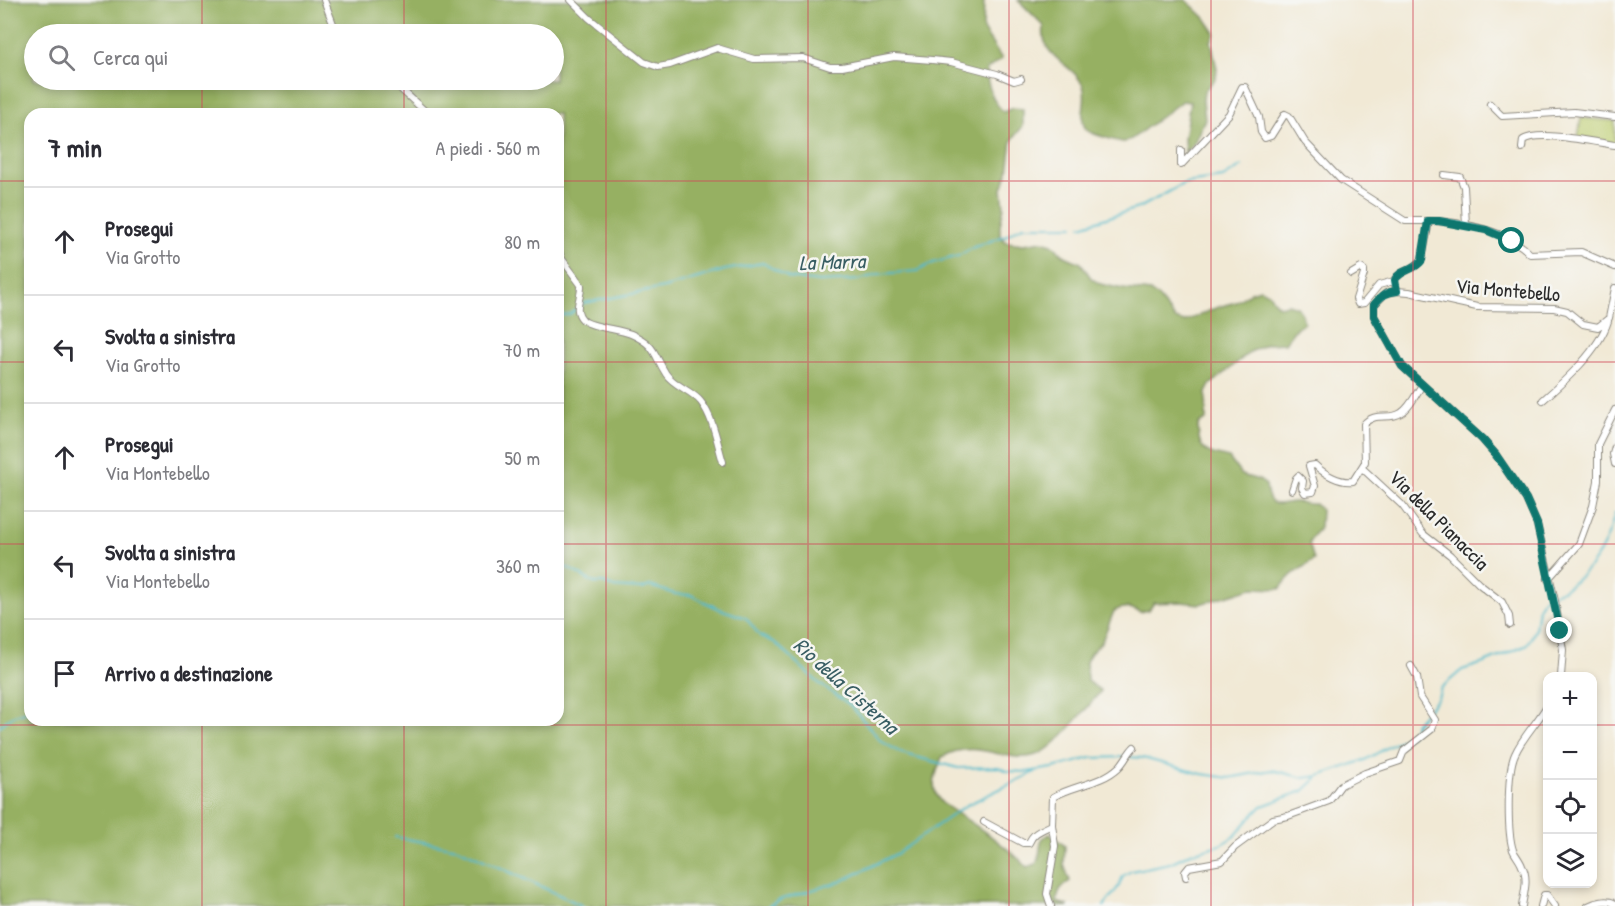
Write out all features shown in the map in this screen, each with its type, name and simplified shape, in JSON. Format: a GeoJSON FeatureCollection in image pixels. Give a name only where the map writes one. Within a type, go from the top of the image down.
{"type":"FeatureCollection","features":[{"type":"Feature","properties":{"kind":"street"},"geometry":{"type":"LineString","coordinates":[[324,0],[333,24]]}},
{"type":"Feature","properties":{"kind":"street"},"geometry":{"type":"LineString","coordinates":[[571,0],[589,18],[644,62],[658,67],[717,48],[754,59],[803,58],[830,67],[842,67],[894,57],[932,60],[951,62],[1014,81],[1021,79]]}},
{"type":"Feature","properties":{"kind":"street"},"geometry":{"type":"LineString","coordinates":[[1181,150],[1181,165],[1229,114],[1242,87],[1245,87],[1259,117],[1261,132],[1265,138],[1271,136],[1285,114],[1289,116],[1305,142],[1341,180],[1405,221],[1466,225],[1486,230],[1512,241],[1524,247],[1530,254],[1581,252],[1615,267]]}},
{"type":"Feature","properties":{"kind":"street"},"geometry":{"type":"LineString","coordinates":[[402,90],[421,108]]}},
{"type":"Feature","properties":{"kind":"street"},"geometry":{"type":"LineString","coordinates":[[1490,104],[1502,116],[1574,112],[1615,117]]}},
{"type":"Feature","properties":{"kind":"street"},"geometry":{"type":"LineString","coordinates":[[1522,148],[1523,141],[1530,137],[1567,138],[1615,145]]}},
{"type":"Feature","properties":{"kind":"street"},"geometry":{"type":"LineString","coordinates":[[1444,175],[1461,177],[1464,187],[1466,225]]}},
{"type":"Feature","properties":{"kind":"street"},"geometry":{"type":"LineString","coordinates":[[1351,274],[1361,268],[1364,270],[1356,299],[1359,304],[1364,303],[1379,285],[1395,280],[1398,275],[1419,264],[1422,260],[1428,221]]}},
{"type":"Feature","properties":{"kind":"street"},"geometry":{"type":"LineString","coordinates":[[564,262],[581,285],[578,314],[589,324],[630,334],[652,346],[667,375],[701,401],[714,429],[723,462]]}},
{"type":"Feature","properties":{"kind":"street"},"geometry":{"type":"LineString","coordinates":[[1395,280],[1397,291],[1380,297],[1374,305],[1374,316],[1402,366],[1482,439],[1496,455],[1526,499],[1537,524],[1548,579],[1555,601],[1563,650],[1561,672]]}},
{"type":"Feature","properties":{"kind":"street"},"geometry":{"type":"LineString","coordinates":[[1543,400],[1557,388],[1604,334],[1612,316],[1615,288]]}},
{"type":"Feature","properties":{"kind":"street","name":"Via Montebello"},"geometry":{"type":"LineString","coordinates":[[1397,291],[1477,308],[1554,308],[1567,311],[1592,327],[1605,323],[1612,316]]}},
{"type":"Feature","properties":{"kind":"street"},"geometry":{"type":"LineString","coordinates":[[1292,490],[1298,476],[1303,481],[1302,488],[1305,493],[1313,492],[1315,486],[1309,466],[1312,465],[1326,474],[1350,483],[1353,481],[1365,462],[1364,424],[1375,416],[1398,415],[1404,412],[1422,385]]}},
{"type":"Feature","properties":{"kind":"street"},"geometry":{"type":"LineString","coordinates":[[1548,579],[1579,544],[1593,506],[1598,481],[1598,444],[1615,410]]}},
{"type":"Feature","properties":{"kind":"street"},"geometry":{"type":"LineString","coordinates":[[1615,447],[1613,454],[1615,464]]}},
{"type":"Feature","properties":{"kind":"street","name":"Via della Pianaccia"},"geometry":{"type":"LineString","coordinates":[[1362,468],[1402,505],[1423,534],[1502,602],[1509,616],[1510,625]]}},
{"type":"Feature","properties":{"kind":"street"},"geometry":{"type":"LineString","coordinates":[[1186,877],[1185,872],[1189,867],[1226,859],[1235,847],[1273,819],[1323,804],[1334,797],[1337,787],[1341,784],[1400,761],[1404,751],[1432,729],[1435,720],[1418,693],[1417,677],[1411,666]]}},
{"type":"Feature","properties":{"kind":"street"},"geometry":{"type":"LineString","coordinates":[[1522,906],[1526,879],[1524,868],[1513,850],[1510,828],[1509,803],[1513,757],[1523,738],[1543,711]]}},
{"type":"Feature","properties":{"kind":"street"},"geometry":{"type":"LineString","coordinates":[[1051,906],[1047,894],[1055,846],[1052,825],[1053,797],[1061,792],[1106,777],[1122,765],[1129,753]]}},
{"type":"Feature","properties":{"kind":"street"},"geometry":{"type":"LineString","coordinates":[[984,822],[1023,843],[1029,843],[1031,837],[1037,832],[1052,825]]}},
{"type":"Feature","properties":{"kind":"street"},"geometry":{"type":"LineString","coordinates":[[1541,906],[1544,895],[1547,895],[1556,906]]}},
{"type":"Feature","properties":{"kind":"street"},"geometry":{"type":"LineString","coordinates":[[1588,906],[1593,903],[1612,902],[1615,904]]}},
{"type":"Feature","properties":{"kind":"green space"},"geometry":{"type":"Polygon","coordinates":[[[0,0],[984,0],[983,30],[1002,59],[986,70],[991,93],[1004,112],[1012,108],[1023,109],[1023,126],[1012,140],[1008,172],[1002,189],[1004,207],[1000,235],[1006,242],[1024,244],[1042,241],[1052,244],[1065,256],[1081,263],[1091,278],[1100,284],[1151,292],[1158,297],[1175,319],[1184,322],[1236,302],[1260,289],[1269,293],[1279,306],[1288,304],[1297,307],[1304,323],[1296,328],[1285,343],[1267,344],[1250,352],[1210,385],[1206,393],[1206,420],[1198,424],[1198,433],[1204,449],[1229,458],[1241,475],[1259,480],[1266,485],[1267,494],[1272,503],[1315,504],[1321,510],[1320,528],[1309,543],[1314,560],[1291,576],[1280,589],[1252,588],[1200,604],[1154,603],[1149,610],[1140,612],[1127,608],[1114,611],[1102,641],[1086,662],[1087,681],[1101,691],[1071,727],[1052,745],[1036,755],[1025,757],[968,750],[942,757],[934,786],[942,803],[997,841],[1027,867],[1036,864],[1042,838],[1050,834],[1065,846],[1064,865],[1070,881],[1060,890],[1057,902],[1069,906],[0,906],[0,0]]]}},
{"type":"Feature","properties":{"kind":"green space"},"geometry":{"type":"Polygon","coordinates":[[[1018,0],[1186,0],[1205,18],[1215,33],[1211,41],[1217,69],[1216,78],[1204,91],[1205,119],[1194,143],[1185,152],[1184,138],[1190,102],[1182,101],[1125,142],[1088,131],[1083,122],[1085,98],[1083,86],[1072,71],[1047,46],[1044,26],[1018,0]]]}},
{"type":"Feature","properties":{"kind":"green space"},"geometry":{"type":"Polygon","coordinates":[[[1581,118],[1615,121],[1615,144],[1578,138],[1581,118]]]}},
{"type":"Feature","properties":{"kind":"waterway"},"geometry":{"type":"LineString","coordinates":[[1081,226],[1141,207],[1185,183],[1223,178],[1242,166]]}},
{"type":"Feature","properties":{"kind":"waterway","name":"La Marra"},"geometry":{"type":"LineString","coordinates":[[564,315],[570,314],[584,303],[664,288],[725,270],[763,263],[789,278],[819,282],[858,280],[879,274],[917,271],[933,263],[958,256],[1023,226],[1074,226]]}},
{"type":"Feature","properties":{"kind":"waterway","name":"Rio della Cisterna"},"geometry":{"type":"LineString","coordinates":[[1130,757],[1229,778],[1272,770],[1304,778],[1319,776],[1365,760],[1411,734],[1416,723],[1438,698],[1441,688],[1462,670],[1525,646],[1535,630],[1538,608],[1544,598],[1570,585],[1591,565],[1606,541],[1615,513]]}},
{"type":"Feature","properties":{"kind":"waterway","name":"Rio della Cisterna"},"geometry":{"type":"LineString","coordinates":[[564,567],[594,583],[642,589],[650,586],[675,594],[691,595],[717,608],[746,618],[760,636],[774,642],[821,685],[851,706],[881,741],[901,753],[958,768],[998,767],[1007,771],[1027,772],[1091,758],[1124,757]]}},
{"type":"Feature","properties":{"kind":"waterway","name":"Rio della Cisterna"},"geometry":{"type":"LineString","coordinates":[[0,726],[12,716],[24,712]]}},
{"type":"Feature","properties":{"kind":"waterway"},"geometry":{"type":"LineString","coordinates":[[768,906],[782,899],[842,881],[898,853],[965,806],[1035,772]]}},
{"type":"Feature","properties":{"kind":"waterway"},"geometry":{"type":"LineString","coordinates":[[1104,906],[1119,886],[1123,876],[1131,871],[1170,863],[1191,853],[1220,845],[1235,836],[1262,806],[1303,791],[1318,777]]}},
{"type":"Feature","properties":{"kind":"waterway"},"geometry":{"type":"LineString","coordinates":[[395,837],[458,848],[583,906]]}},
{"type":"Feature","properties":{"kind":"route"},"geometry":{"type":"LineString","coordinates":[[1512,241],[1486,230],[1466,225],[1428,221],[1422,260],[1412,269],[1398,275],[1395,280],[1397,291],[1380,297],[1374,305],[1374,316],[1402,366],[1482,439],[1496,455],[1526,499],[1537,524],[1560,631]]}}]}
